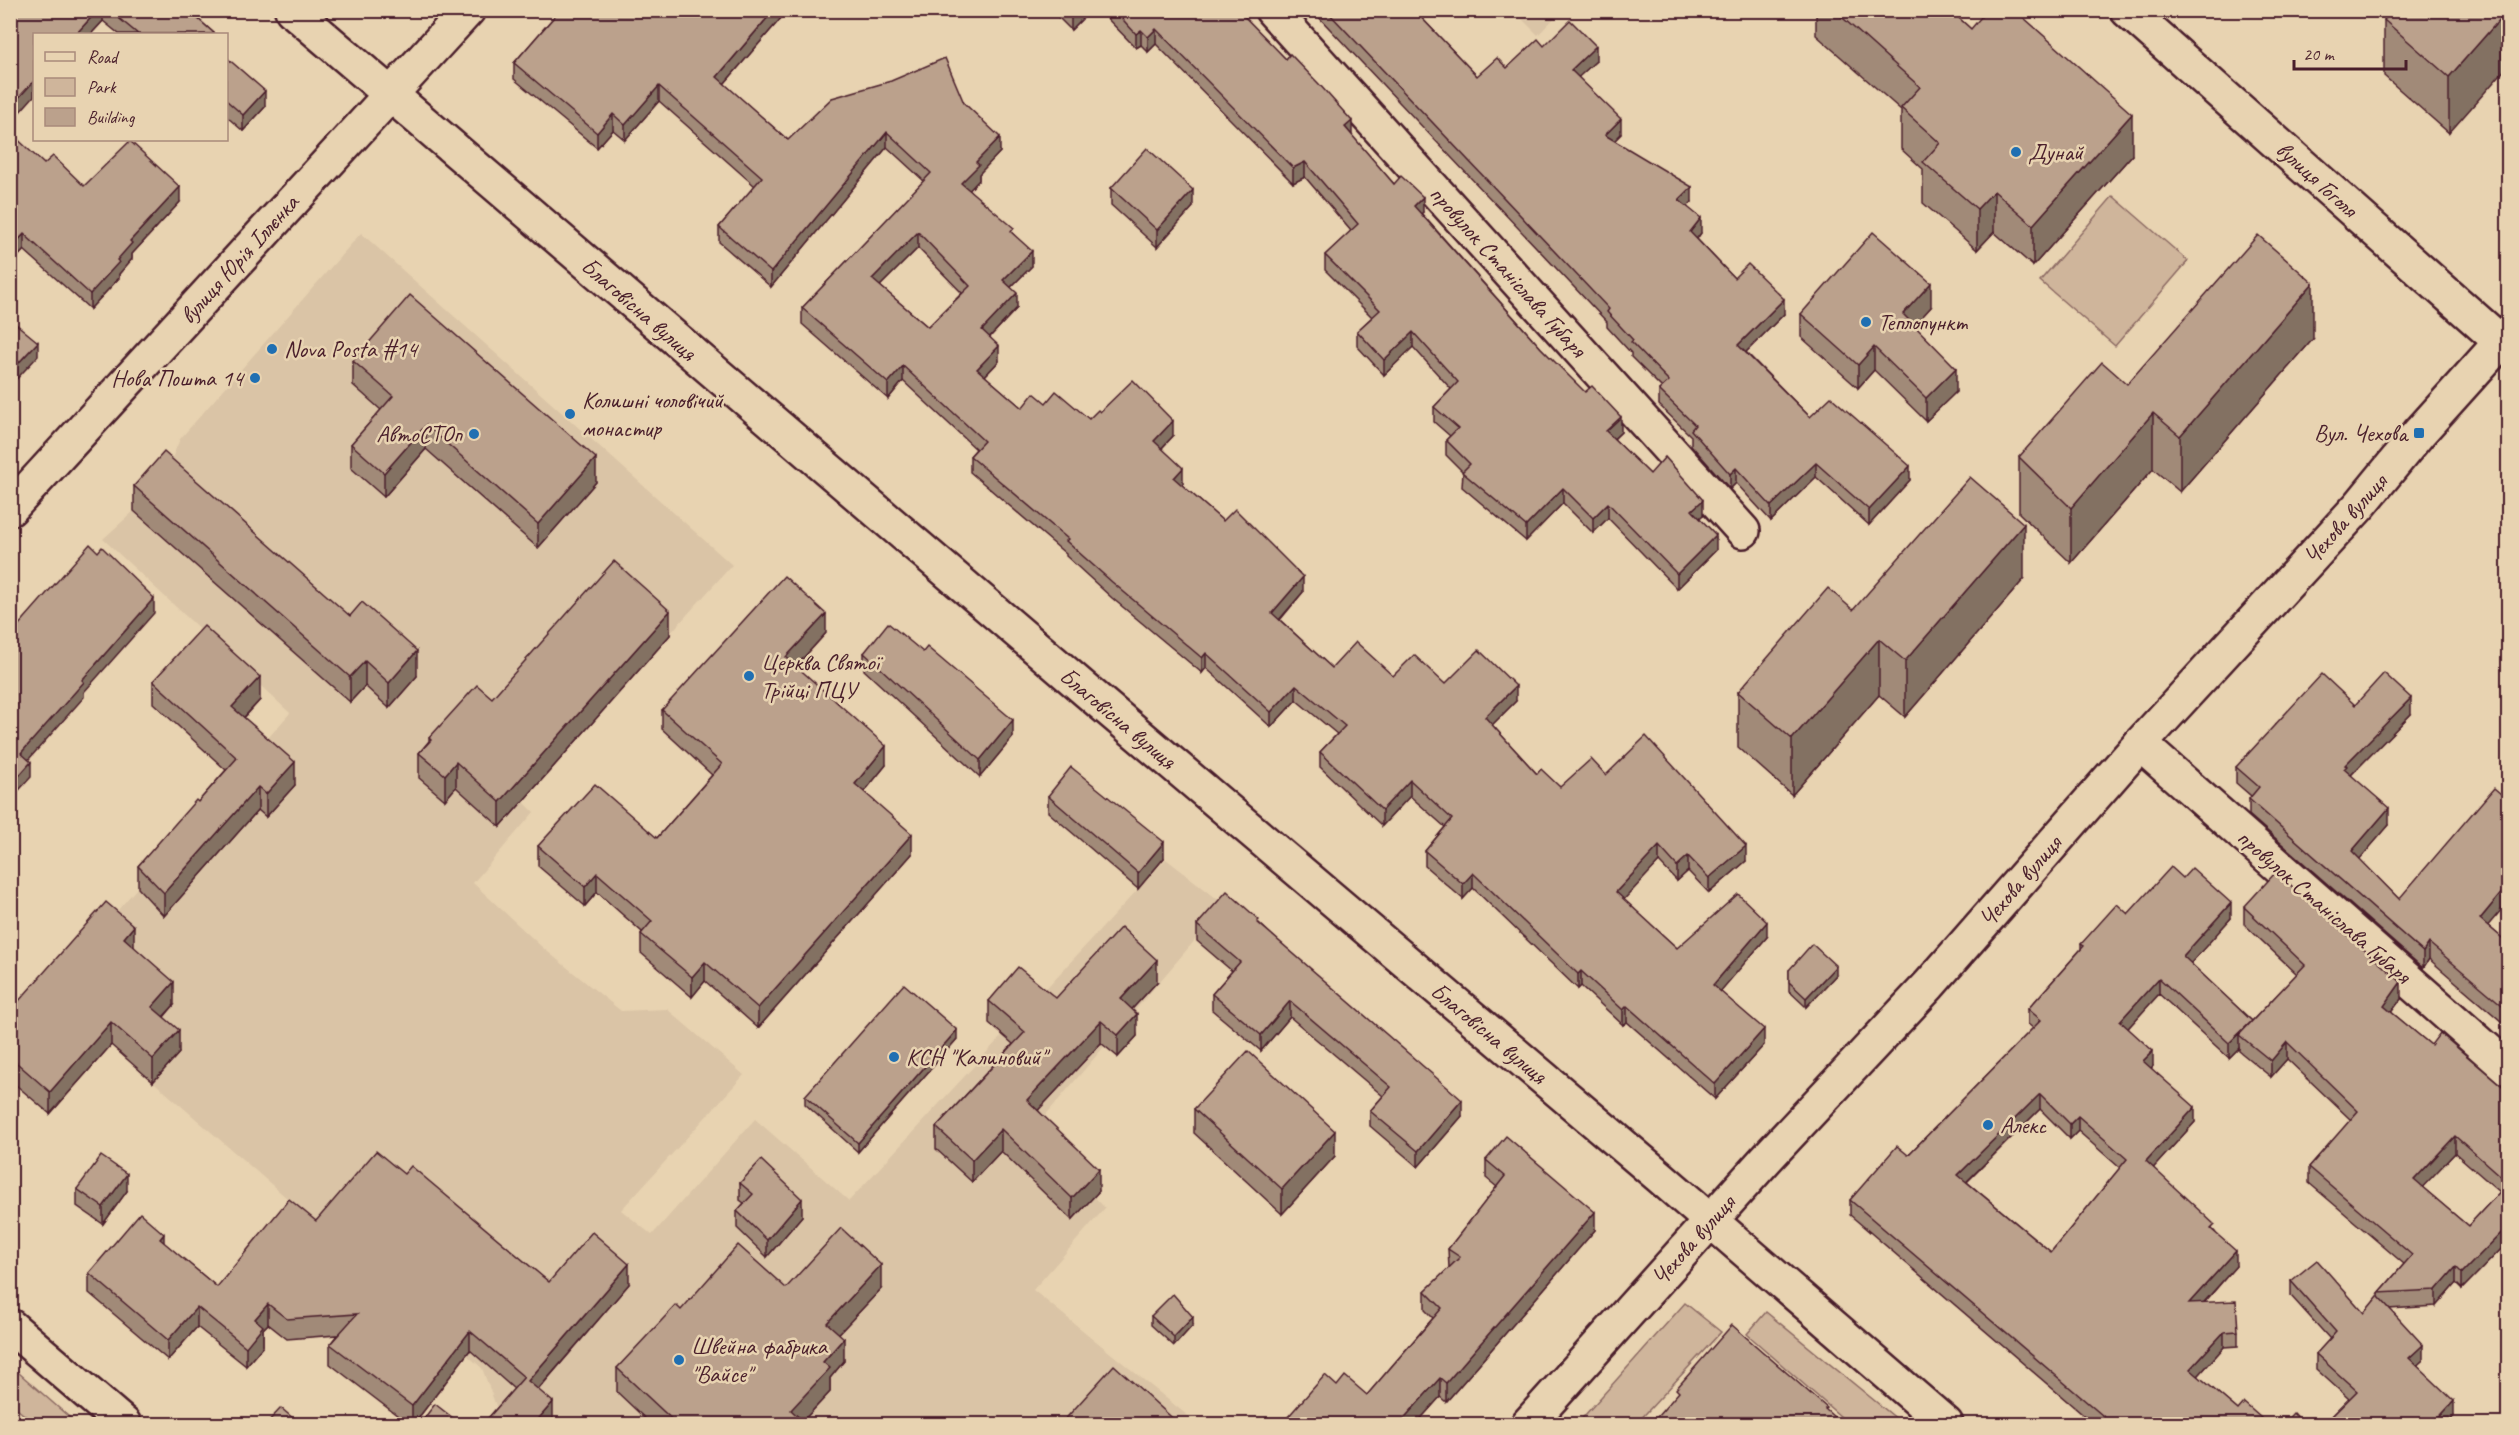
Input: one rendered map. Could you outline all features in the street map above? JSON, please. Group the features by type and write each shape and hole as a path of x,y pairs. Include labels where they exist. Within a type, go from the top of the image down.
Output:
{"street":[{"name":"Благовісна вулиця","path":"292,10 1711,1221 1946,1425"},
{"name":"вулиця Юрія Іллєнка","path":"10,509 468,10"},
{"name":"провулок Станіслава Губаря","path":"1272,10 1743,531"},
{"name":"вулиця Гоголя","path":"2127,10 2506,340"},
{"name":"Чехова вулиця","path":"1528,1425 1711,1221 1929,985 2140,744 2360,505 2419,433 2506,340"},
{"name":"провулок Станіслава Губаря","path":"2140,744 2508,1068"},
{"path":"10,1326 124,1425"}],"shaded area":[{"path":"1514,11 1561,11 1538,35"},
{"path":"361,233 732,565 521,799 534,812 473,883 543,948 621,1011 667,1009 744,1075 621,1210 652,1235 755,1119 849,1201 1166,859 1225,905 1032,1131 1105,1208 1033,1290 1198,1424 551,1424 527,1404 496,1406 482,1368 48,990 290,713 103,539 134,511 164,477 180,439"}],"green space":[{"path":"2113,196 2188,261 2115,346 2040,281"},
{"path":"1685,1303 1721,1332 1636,1424 1577,1424"},
{"path":"1766,1312 1903,1424 1849,1424 1747,1334"},
{"path":"11,1366 77,1424 35,1424 11,1404"}],"building":[{"path":"10,10 98,10 77,33 33,33 33,82 10,107"},
{"path":"109,10 188,10 214,33 137,33"},
{"path":"560,10 774,10 717,77 788,140 832,98 891,81 945,58 964,103 1000,137 976,162 979,165 961,183 1014,228 1011,232 1032,251 1003,280 1017,293 982,330 999,346 977,369 1022,408 1034,393 1046,403 1056,391 1089,419 1098,410 1100,412 1133,380 1173,421 1154,441 1183,468 1174,478 1223,521 1235,509 1303,577 1272,613 1332,668 1356,642 1393,676 1414,655 1445,684 1479,650 1516,686 1485,717 1537,774 1541,769 1560,787 1591,759 1606,775 1646,736 1746,846 1709,878 1688,856 1677,866 1659,846 1616,892 1677,948 1738,894 1767,922 1713,985 1764,1029 1715,1084 1627,1006 1623,1010 1581,971 1578,974 1473,873 1463,884 1425,851 1452,819 1410,780 1382,810 1320,752 1345,726 1296,685 1271,712 1206,653 1202,658 1112,582 1066,541 1068,539 970,456 984,441 903,366 888,383 802,308 931,173 887,132 771,272 719,227 762,177 659,86 625,125 613,114 597,133 514,63","holes":["918,232 970,286 928,327 872,279"]},
{"path":"1066,10 1076,10 1071,15"},
{"path":"1114,10 1238,10 1286,59 1290,54 1352,121 1345,127 1394,184 1401,176 1423,197 1414,206 1541,348 1585,392 1592,386 1621,417 1606,431 1650,474 1665,457 1703,500 1692,510 1716,535 1677,574 1608,503 1593,518 1563,488 1526,526 1462,472 1470,464 1446,440 1458,428 1434,407 1458,382 1413,332 1384,360 1357,331 1380,310 1325,255 1358,224 1305,162 1293,168 1156,29 1148,37 1141,30 1136,34"},
{"path":"1326,10 1414,10 1477,76 1497,58 1507,68 1538,39 1544,46 1570,20 1596,46 1571,70 1621,119 1605,135 1692,187 1679,200 1701,218 1690,232 1734,278 1748,264 1784,299 1738,345 1810,417 1831,397 1910,466 1869,510 1816,463 1771,506 1736,468 1730,474 1691,430 1695,425 1659,390 1669,381 1631,342 1633,340 1607,312 1609,309"},
{"path":"1834,10 1950,10 1971,29 1987,10 2015,10 2132,114 2033,225 1994,191 1977,209 1923,162 1940,143 1901,108 1920,87"},
{"path":"2392,10 2508,10 2449,77 2384,20"},
{"path":"228,59 265,91 243,115 228,102"},
{"path":"10,132 44,164 53,156 84,186 130,141 180,187 130,241 132,243 117,260 119,262 90,294 24,234 10,249"},
{"path":"1147,148 1193,190 1157,230 1111,188"},
{"path":"1873,232 1931,283 1903,314 1956,368 1926,398 1874,347 1858,365 1801,314"},
{"path":"2258,235 2313,283 2180,436 2153,413 2071,508 2019,457 2102,362 2127,384"},
{"name":"АвтоСТОп","path":"410,295 596,458 538,524 426,425 384,473 351,444 393,396 353,361"},
{"path":"10,319 38,342 10,372"},
{"path":"164,452 350,616 362,602 417,651 389,683 365,661 350,677 134,486"},
{"path":"1970,477 2024,524 1905,661 1879,639 1792,739 1738,692 1828,588 1853,610"},
{"path":"90,544 98,552 102,547 154,598 21,753 31,762 10,786 10,635"},
{"path":"614,561 670,611 500,802 456,762 445,775 419,753 431,740 429,738 477,685 492,698"},
{"path":"784,576 826,614 786,657 886,746 855,784 912,834 758,1008 705,962 692,977 641,934 652,921 597,873 585,887 538,846 595,784 657,838 722,764 662,710"},
{"path":"888,623 923,652 927,647 1013,720 980,760 864,653"},
{"path":"204,626 260,677 232,707 295,762 266,794 258,787 164,893 138,866 196,800 198,802 237,758 153,681"},
{"path":"2384,673 2411,698 2345,765 2347,766 2344,769 2389,808 2352,851 2399,899 2494,788 2508,800 2508,885 2480,919 2508,943 2508,1010 2429,943 2423,952 2249,799 2259,787 2236,767 2322,674 2355,705"},
{"path":"1071,767 1164,842 1138,873 1048,796"},
{"path":"2171,867 2183,878 2192,868 2231,903 2183,956 2252,1021 2229,1043 2159,978 2120,1021 2153,1051 2143,1061 2195,1107 2146,1161 2215,1225 2211,1229 2236,1251 2189,1303 2236,1301 2238,1331 2224,1332 2190,1369 2238,1410 2244,1403 2269,1425 2109,1425 2107,1423 2109,1421 1850,1200 1897,1146 1908,1155 2041,1020 2028,1009 2084,946 2081,944 2117,904 2128,914","holes":["2040,1094 2070,1124 2078,1116 2127,1159 2051,1252 1958,1175"]},
{"path":"2276,872 2401,982 2384,1006 2431,1045 2440,1033 2508,1091 2508,1183 2508,1226 2462,1273 2456,1267 2436,1290 2379,1293 2412,1255 2309,1167 2358,1111 2287,1042 2271,1061 2239,1035 2305,965 2244,907","holes":["2455,1136 2508,1183 2468,1226 2414,1180"]},
{"path":"1227,891 1259,920 1257,922 1462,1100 1418,1151 1370,1111 1391,1087 1290,1001 1261,1035 1212,994 1240,962 1197,925"},
{"path":"106,902 134,926 124,938 174,982 152,1007 179,1030 153,1059 111,1022 50,1092 10,1057 10,1011"},
{"path":"1121,927 1157,960 1121,999 1137,1014 1118,1035 1101,1021 1027,1100 1099,1169 1072,1198 1001,1129 972,1160 936,1127 1025,1032 989,1001 1018,967 1056,998"},
{"path":"1812,944 1836,966 1806,998 1789,982 1789,970"},
{"name":"КСН \"Калиновий\"","path":"904,984 957,1030 858,1143 805,1096"},
{"path":"1248,1051 1335,1131 1282,1189 1194,1109"},
{"path":"1506,1136 1595,1212 1446,1383 1440,1378 1398,1425 1294,1425 1287,1418 1325,1375 1337,1386 1345,1376 1367,1395 1442,1308 1425,1291 1460,1257 1448,1249 1505,1176 1486,1160"},
{"path":"376,1151 404,1174 411,1166 549,1282 592,1232 629,1264 528,1381 553,1402 533,1425 482,1425 524,1377 470,1331 412,1406 330,1344 357,1314 287,1319 268,1304 255,1319 263,1326 246,1347 197,1307 168,1340 89,1273 140,1213 164,1234 160,1239 217,1287 289,1199 316,1221"},
{"path":"101,1156 127,1174 103,1207 77,1189"},
{"path":"761,1160 802,1199 767,1240 737,1211 753,1194 740,1183"},
{"path":"841,1228 881,1265 827,1323 844,1338 823,1362 830,1368 791,1410 807,1425 678,1425 617,1368 676,1305 681,1310 738,1245 786,1288"},
{"path":"2317,1260 2364,1313 2378,1296 2423,1345 2409,1358 2454,1401 2432,1425 2323,1425 2357,1391 2316,1354 2336,1332 2291,1281"},
{"path":"1173,1294 1193,1317 1174,1337 1151,1316"},
{"path":"1732,1325 1827,1408 1825,1409 1843,1425 1650,1425 1679,1392 1676,1389"},
{"path":"1114,1365 1180,1425 1060,1425"},
{"path":"435,1404 462,1425 419,1425"},
{"path":"281,1408 301,1425 265,1425"},
{"path":"2293,1413 2304,1425 2282,1425"}],"place":[{"name":"Дунай","path":"2016,152"},
{"name":"Теплопункт","path":"1866,322"},
{"name":"Nova Posta #14","path":"272,349"},
{"name":"Нова Пошта 14","path":"255,378"},
{"name":"Колишні чоловічий монастир","path":"570,414"},
{"name":"Вул. Чехова","path":"2419,433"},
{"name":"АвтоСТОп","path":"474,434"},
{"name":"Церква Святої Трійці ПЦУ","path":"749,676"},
{"name":"КСН \"Калиновий\"","path":"894,1057"},
{"name":"Алекс","path":"1988,1125"},
{"name":"Швейна фабрика \"Вайсе\"","path":"679,1360"}]}
